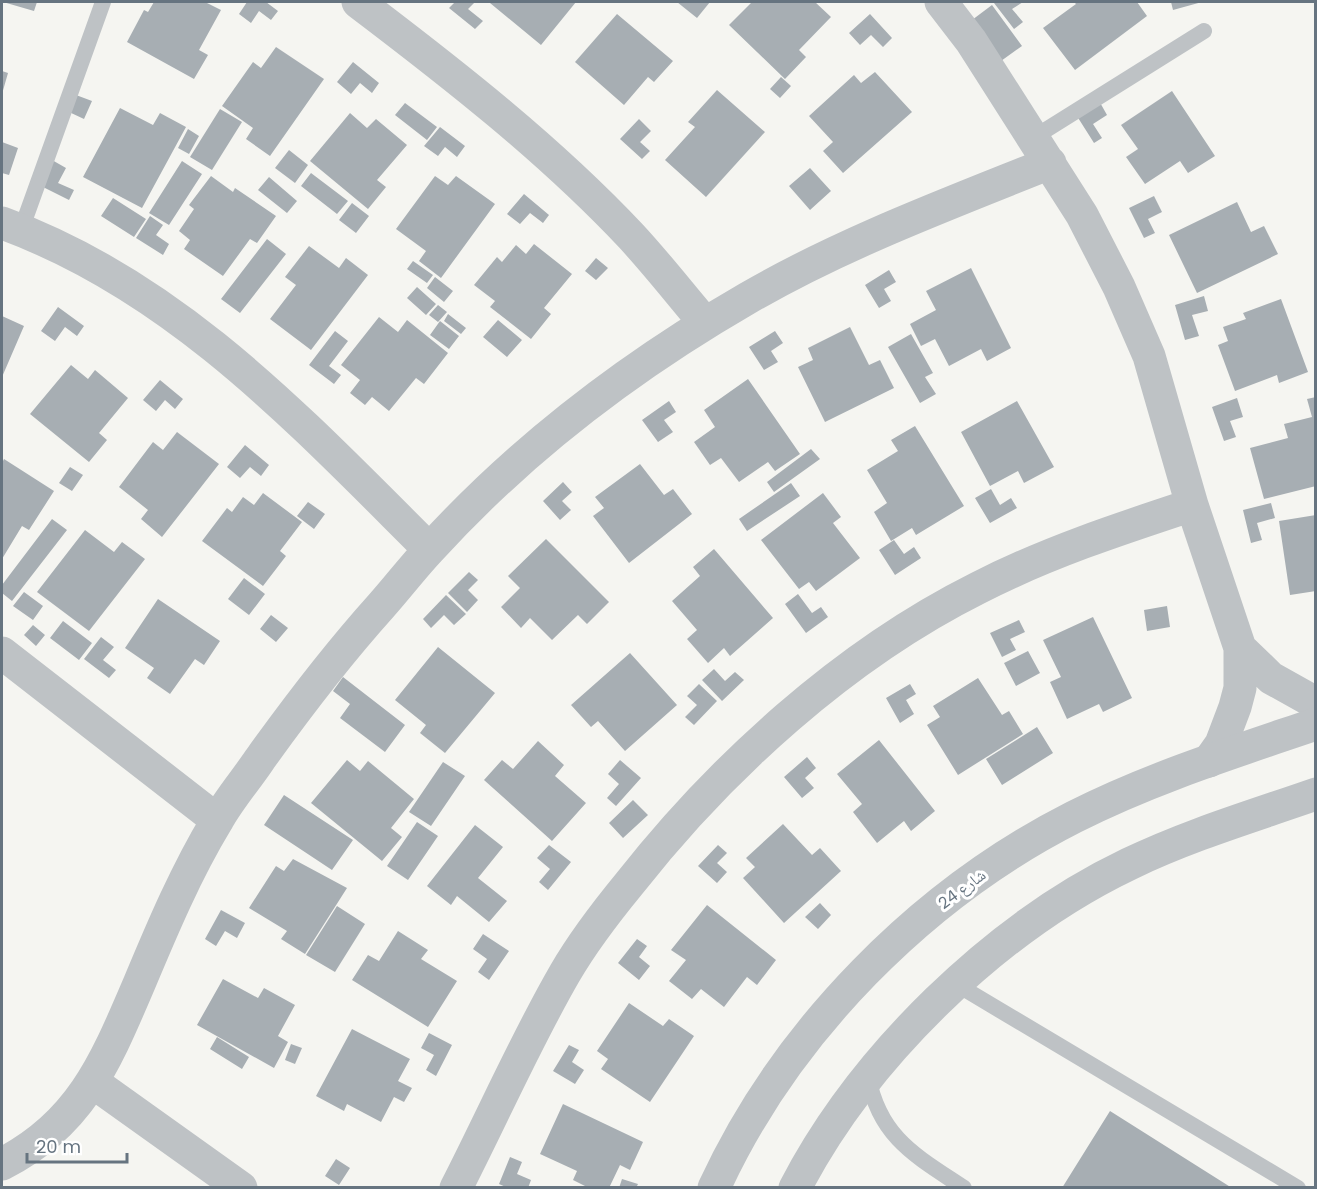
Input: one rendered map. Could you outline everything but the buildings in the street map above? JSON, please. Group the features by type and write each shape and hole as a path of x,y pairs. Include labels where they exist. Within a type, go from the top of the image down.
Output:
{"street":[{"path":"358,2 488,104 565,173 632,237 705,323"},
{"path":"940,2 971,41 1082,215 1114,276 1149,356 1192,505 1240,648 1240,688 1236,707 1221,744 1209,761"},
{"path":"2,1164 23,1153 67,1115 94,1083 118,1037 168,918 217,820 305,696 429,549 542,442 643,364 705,323 798,272 916,218 1042,151"},
{"path":"11,227 74,253 136,288 206,339 274,396 429,549"},
{"path":"456,1188 566,972 610,908 658,847 710,790 767,736 887,641 968,593 1073,546 1192,505"},
{"path":"1240,648 1271,678 1316,703"},
{"path":"2,653 217,820"},
{"name":"شارع 24","path":"714,1188 738,1142 784,1070 823,1019 866,972 963,886 1017,849 1075,817 1134,790 1209,761 1316,724"},
{"path":"795,1188 822,1137 868,1077 956,984 1018,932 1071,896 1127,865 1185,839 1316,794"},
{"path":"94,1083 241,1188"}],"lane":[{"path":"11,227 104,2"},
{"path":"1042,151 1204,31"},
{"path":"956,984 1298,1188"},
{"path":"868,1077 872,1098 894,1137 910,1152 964,1188"}]}
